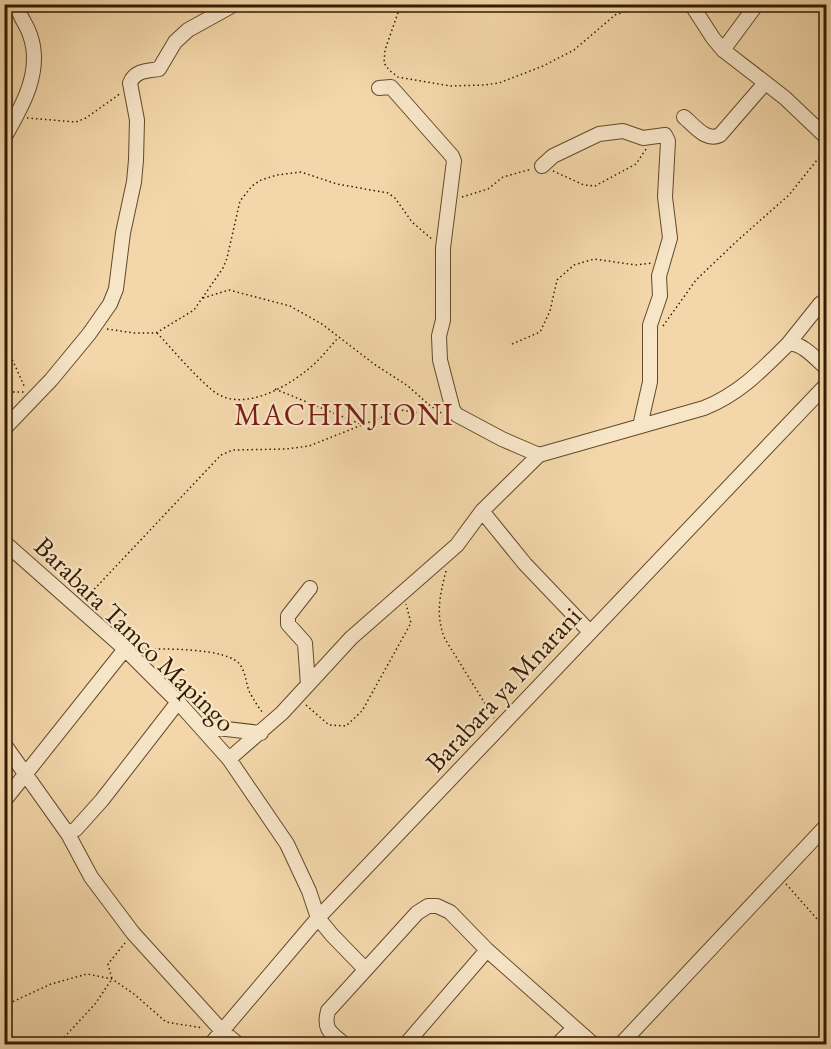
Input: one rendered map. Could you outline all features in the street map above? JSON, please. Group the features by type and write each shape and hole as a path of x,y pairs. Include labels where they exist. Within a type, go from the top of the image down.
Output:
{"street":[{"path":"4,138 17,117 29,88 34,67 34,52 30,34 17,4"},
{"path":"4,429 51,380 89,334 110,304 116,289 123,233 134,182 137,120 130,83 132,77 137,73 159,69 174,42 188,30 235,4"},
{"path":"691,4 723,50 784,98 826,138"},
{"path":"723,50 757,4"},
{"path":"684,117 707,137 714,138 720,135 765,83"},
{"path":"379,88 391,87 454,161 443,248 443,320 440,336 440,360 453,410 457,415 502,439 539,455"},
{"path":"542,166 553,156 599,134 623,131 643,138 665,135 668,141 665,197 670,238 659,276 660,296 650,325 650,382 640,426"},
{"path":"229,759 265,729 351,639 457,545 482,511 539,455 725,400 753,379 788,344 820,304 826,300"},
{"path":"788,344 795,343 801,346 826,368"},
{"name":"Barabara ya Mnarani","path":"211,1044 318,918 826,385"},
{"path":"482,511 525,564 590,632"},
{"name":"Barabara Tamco Mapingo","path":"4,542 125,649 178,702 229,759 287,844 309,891 318,918"},
{"path":"308,685 305,643 288,624 288,616 310,588"},
{"path":"4,801 125,649"},
{"path":"68,834 76,829 102,800 178,702"},
{"path":"200,726 265,729"},
{"path":"4,744 68,834 91,877 133,933 222,1031 238,1044"},
{"path":"621,1044 826,826"},
{"path":"344,1044 328,1031 326,1020 328,1011 417,913 428,906 437,906 450,912 487,950 593,1044"},
{"path":"318,918 365,969"},
{"path":"406,1044 487,950"},
{"path":"558,1044 574,1028"}],"path":[{"path":"401,4 385,50 384,63 398,77 450,86 499,83 543,66 574,50 615,15 648,4"},
{"path":"17,117 76,122 117,98 130,83"},
{"path":"449,199 488,189 503,177 542,166 584,185 595,186 636,164 655,136"},
{"path":"649,338 662,327 696,280 789,195 826,151"},
{"path":"89,334 109,328 134,333 156,333 194,310 223,268 240,201 252,186 261,180 277,175 301,172 337,184 388,194 395,198 424,234 443,248"},
{"path":"512,344 540,332 550,311 557,280 574,265 594,259 636,265 664,258"},
{"path":"78,606 220,455 233,450 309,446 400,410 446,416 322,324 290,306 229,290 202,298"},
{"path":"156,333 213,391 227,399 239,400 256,397 275,389 307,370 339,338"},
{"path":"4,349 13,361 27,392 4,392"},
{"path":"275,389 364,425"},
{"path":"447,565 438,612 440,627 500,729"},
{"path":"296,698 329,725 346,726 362,711 411,623 410,611 402,594"},
{"path":"125,649 184,649 210,652 233,659 241,664 265,729"},
{"path":"779,877 826,929"},
{"path":"58,1044 95,1004 112,979 108,964 133,933"},
{"path":"4,1002 12,1002 51,984 87,974 112,979 134,994 166,1022 222,1031"}],"district":[{"name":"MACHINJIONI","path":"344,414"}]}
